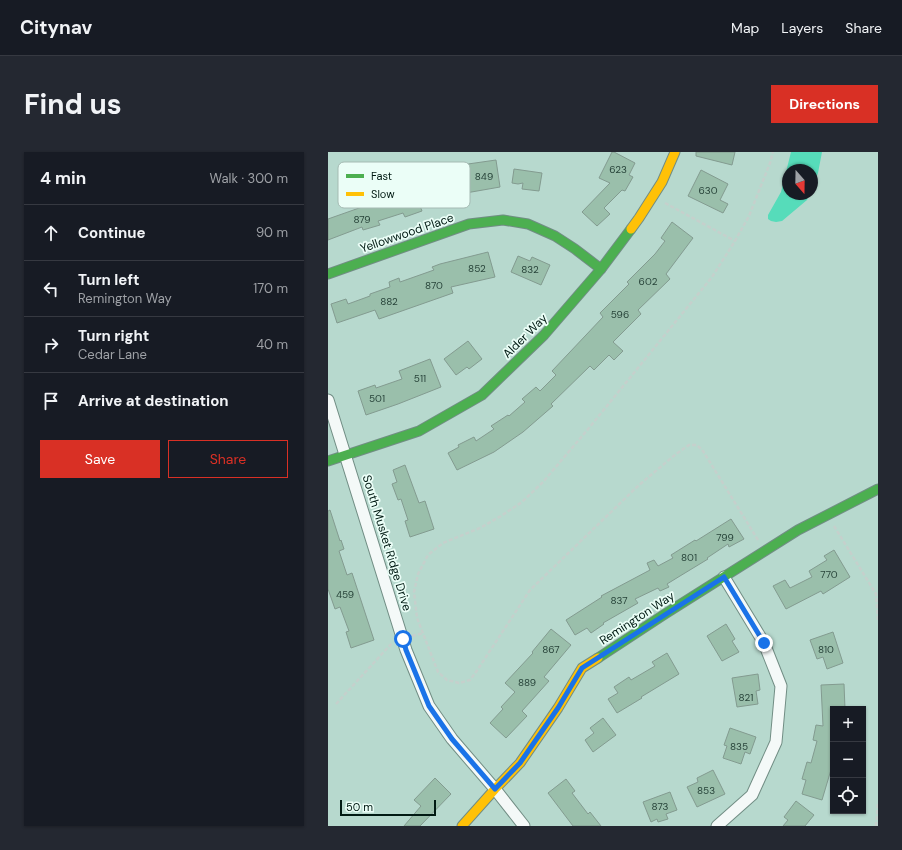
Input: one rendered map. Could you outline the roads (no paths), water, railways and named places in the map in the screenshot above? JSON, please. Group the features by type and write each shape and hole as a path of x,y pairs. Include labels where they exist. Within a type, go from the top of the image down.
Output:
{"street":[{"name":"Alder Way","path":"328,461 419,431 482,395 544,335 601,269 639,218 662,182 675,152"},
{"name":"Yellowwood Place","path":"328,274 469,224 503,220 528,224 554,236 575,249 601,269"},
{"name":"South Musket Ridge Drive","path":"328,400 406,650 429,706 452,739 495,789 524,826"},
{"name":"Remington Way","path":"462,826 520,763 558,708 582,668 798,530 878,489"},
{"path":"717,826 752,795 776,742 781,686 764,643 724,577"}]}
